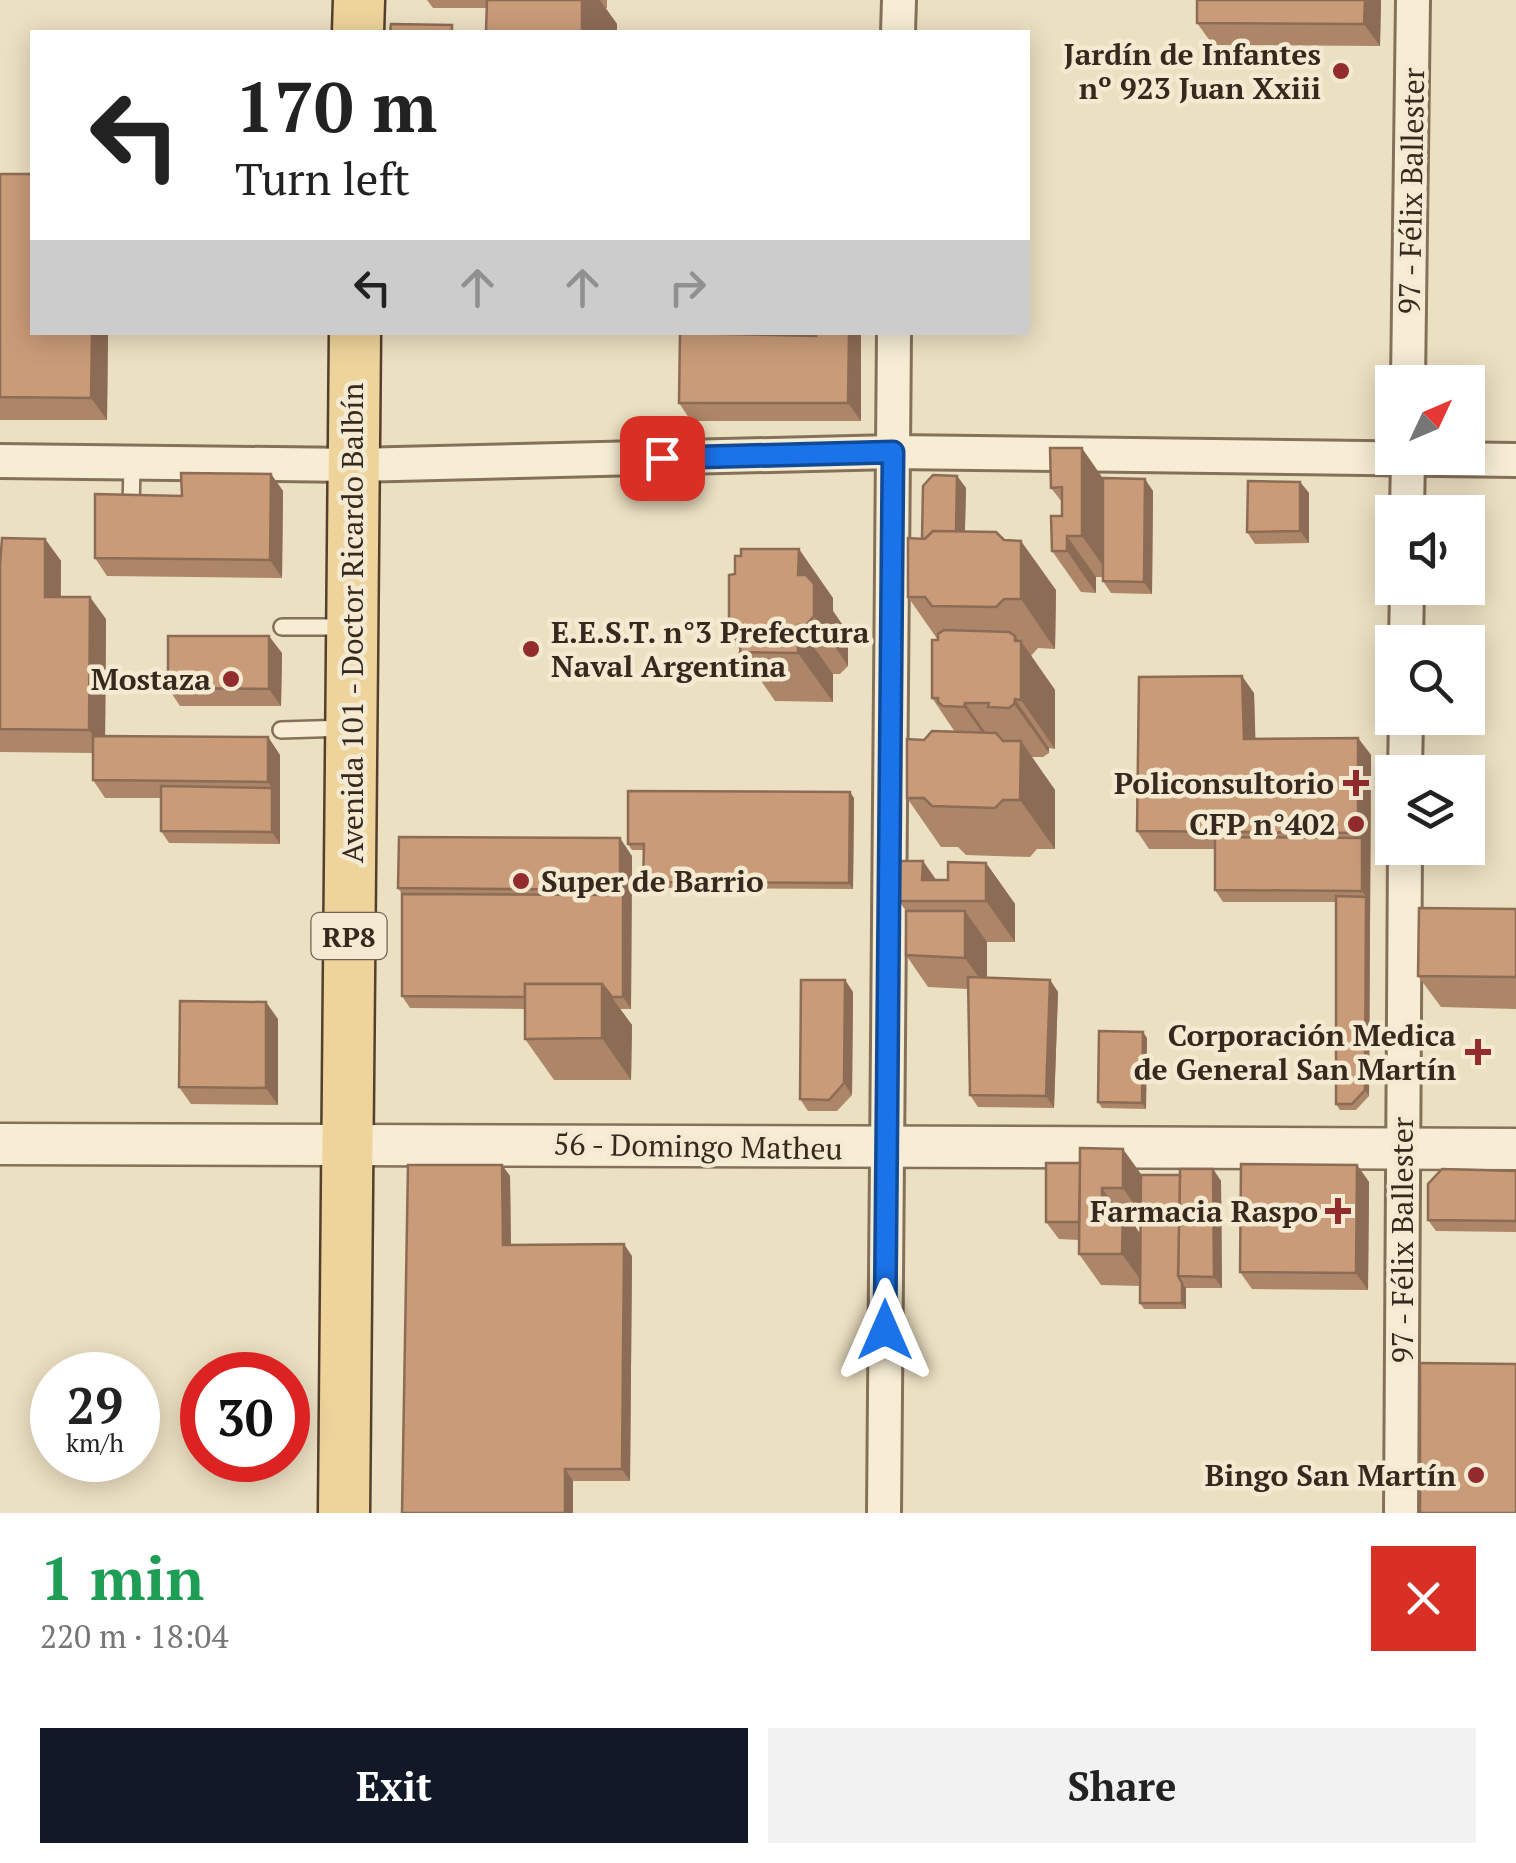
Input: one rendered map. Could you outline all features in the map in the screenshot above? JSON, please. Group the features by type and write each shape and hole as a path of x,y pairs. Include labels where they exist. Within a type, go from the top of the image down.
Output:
{"main road":[{"path":"358,0 358,30"},
{"name":"Avenida 101 - Doctor Ricardo Balbín","path":"344,1513 355,335"}],"street":[{"path":"898,30 899,0"},
{"name":"97 - Félix Ballester","path":"1408,365 1413,0"},
{"path":"884,1513 894,335"},
{"path":"0,462 355,465 893,452 1375,458"},
{"path":"1485,459 1516,460"},
{"name":"97 - Félix Ballester","path":"1401,1513 1405,865"},
{"name":"56 - Domingo Matheu","path":"0,1144 1516,1149"}],"lane":[{"path":"131,512 132,463"},
{"path":"282,627 353,627"},
{"path":"280,730 352,728"}],"building":[{"path":"487,0 582,0 582,30 486,30"},
{"path":"1197,0 1365,0 1364,24 1197,23"},
{"path":"391,24 452,25 452,30 390,30"},
{"path":"0,174 30,174 30,335 92,335 91,398 0,397"},
{"path":"680,335 849,335 848,403 679,403"},
{"path":"1050,448 1082,448 1082,536 1067,536 1067,551 1052,551 1051,516 1062,516 1062,487 1051,488"},
{"path":"181,473 271,474 270,560 95,558 95,494 182,496"},
{"path":"933,475 957,476 956,532 933,531 922,539 923,486"},
{"path":"1103,478 1145,479 1144,582 1103,581"},
{"path":"1248,481 1300,482 1300,531 1247,532"},
{"path":"933,531 996,532 1004,540 1021,541 1021,599 1004,599 996,607 932,606 925,597 908,597 908,538 925,539"},
{"path":"2,538 45,539 45,597 90,597 89,730 0,729"},
{"path":"741,549 799,549 798,575 806,575 814,584 814,616 806,625 798,625 798,653 740,652 741,644 735,643 735,624 729,624 729,575 735,574 735,556 741,556"},
{"path":"944,630 1009,632 1015,641 1021,641 1021,700 1015,699 1009,708 988,707 989,703 965,703 964,707 943,706 938,698 932,698 932,640 938,640 938,634"},
{"path":"168,636 269,636 269,689 168,688"},
{"path":"1242,676 1244,739 1358,738 1358,833 1137,831 1139,677"},
{"path":"932,731 996,733 1003,741 1021,741 1020,800 1003,800 995,808 932,806 924,798 907,798 907,739 924,740"},
{"path":"93,736 268,737 268,782 93,780"},
{"path":"161,786 272,788 272,832 161,831"},
{"path":"628,791 850,792 849,883 643,882 644,844 628,844"},
{"name":"Super de Barrio","path":"399,837 620,838 620,890 398,888"},
{"path":"1215,837 1362,838 1362,891 1215,890"},
{"path":"899,861 923,861 922,880 948,880 948,862 986,863 986,901 899,901"},
{"path":"402,894 623,895 623,997 612,997 602,984 525,984 525,997 402,996"},
{"path":"1336,896 1366,897 1365,1090 1352,1104 1336,1104"},
{"path":"1419,908 1516,909 1516,977 1418,976"},
{"path":"906,911 965,911 965,958 906,955"},
{"path":"968,977 1050,980 1046,1096 970,1095"},
{"path":"801,980 845,980 844,1083 829,1100 800,1099"},
{"path":"525,984 602,984 602,1038 525,1039"},
{"path":"180,1001 266,1002 266,1088 179,1087"},
{"path":"1099,1031 1143,1032 1142,1103 1098,1102"},
{"path":"1080,1148 1123,1149 1123,1188 1102,1188 1102,1210 1123,1209 1122,1254 1079,1254"},
{"path":"1046,1163 1080,1163 1079,1222 1046,1222"},
{"path":"1241,1164 1357,1165 1356,1273 1240,1272"},
{"path":"408,1165 502,1165 503,1245 624,1244 622,1469 565,1469 565,1513 402,1513"},
{"path":"1180,1169 1213,1169 1214,1277 1178,1276"},
{"path":"1442,1169 1516,1171 1516,1221 1428,1220 1428,1184"},
{"path":"1141,1175 1180,1175 1178,1276 1182,1303 1140,1303"},
{"name":"Bingo San Martín","path":"1420,1363 1516,1364 1516,1513 1420,1513"}],"place":[{"name":"Jardín de Infantes nº 923 Juan Xxiii","path":"1341,71"},
{"name":"E.E.S.T. n°3 Prefectura Naval Argentina","path":"531,649"},
{"name":"Mostaza","path":"231,679"},
{"name":"Policonsultorio","path":"1356,783"},
{"name":"CFP n°402","path":"1356,824"},
{"name":"Super de Barrio","path":"521,881"},
{"name":"Corporación Medica de General San Martín","path":"1478,1052"},
{"name":"Farmacia Raspo","path":"1338,1211"},
{"name":"Bingo San Martín","path":"1476,1475"}],"route":[{"path":"662,458 893,452 885,1330"}]}
